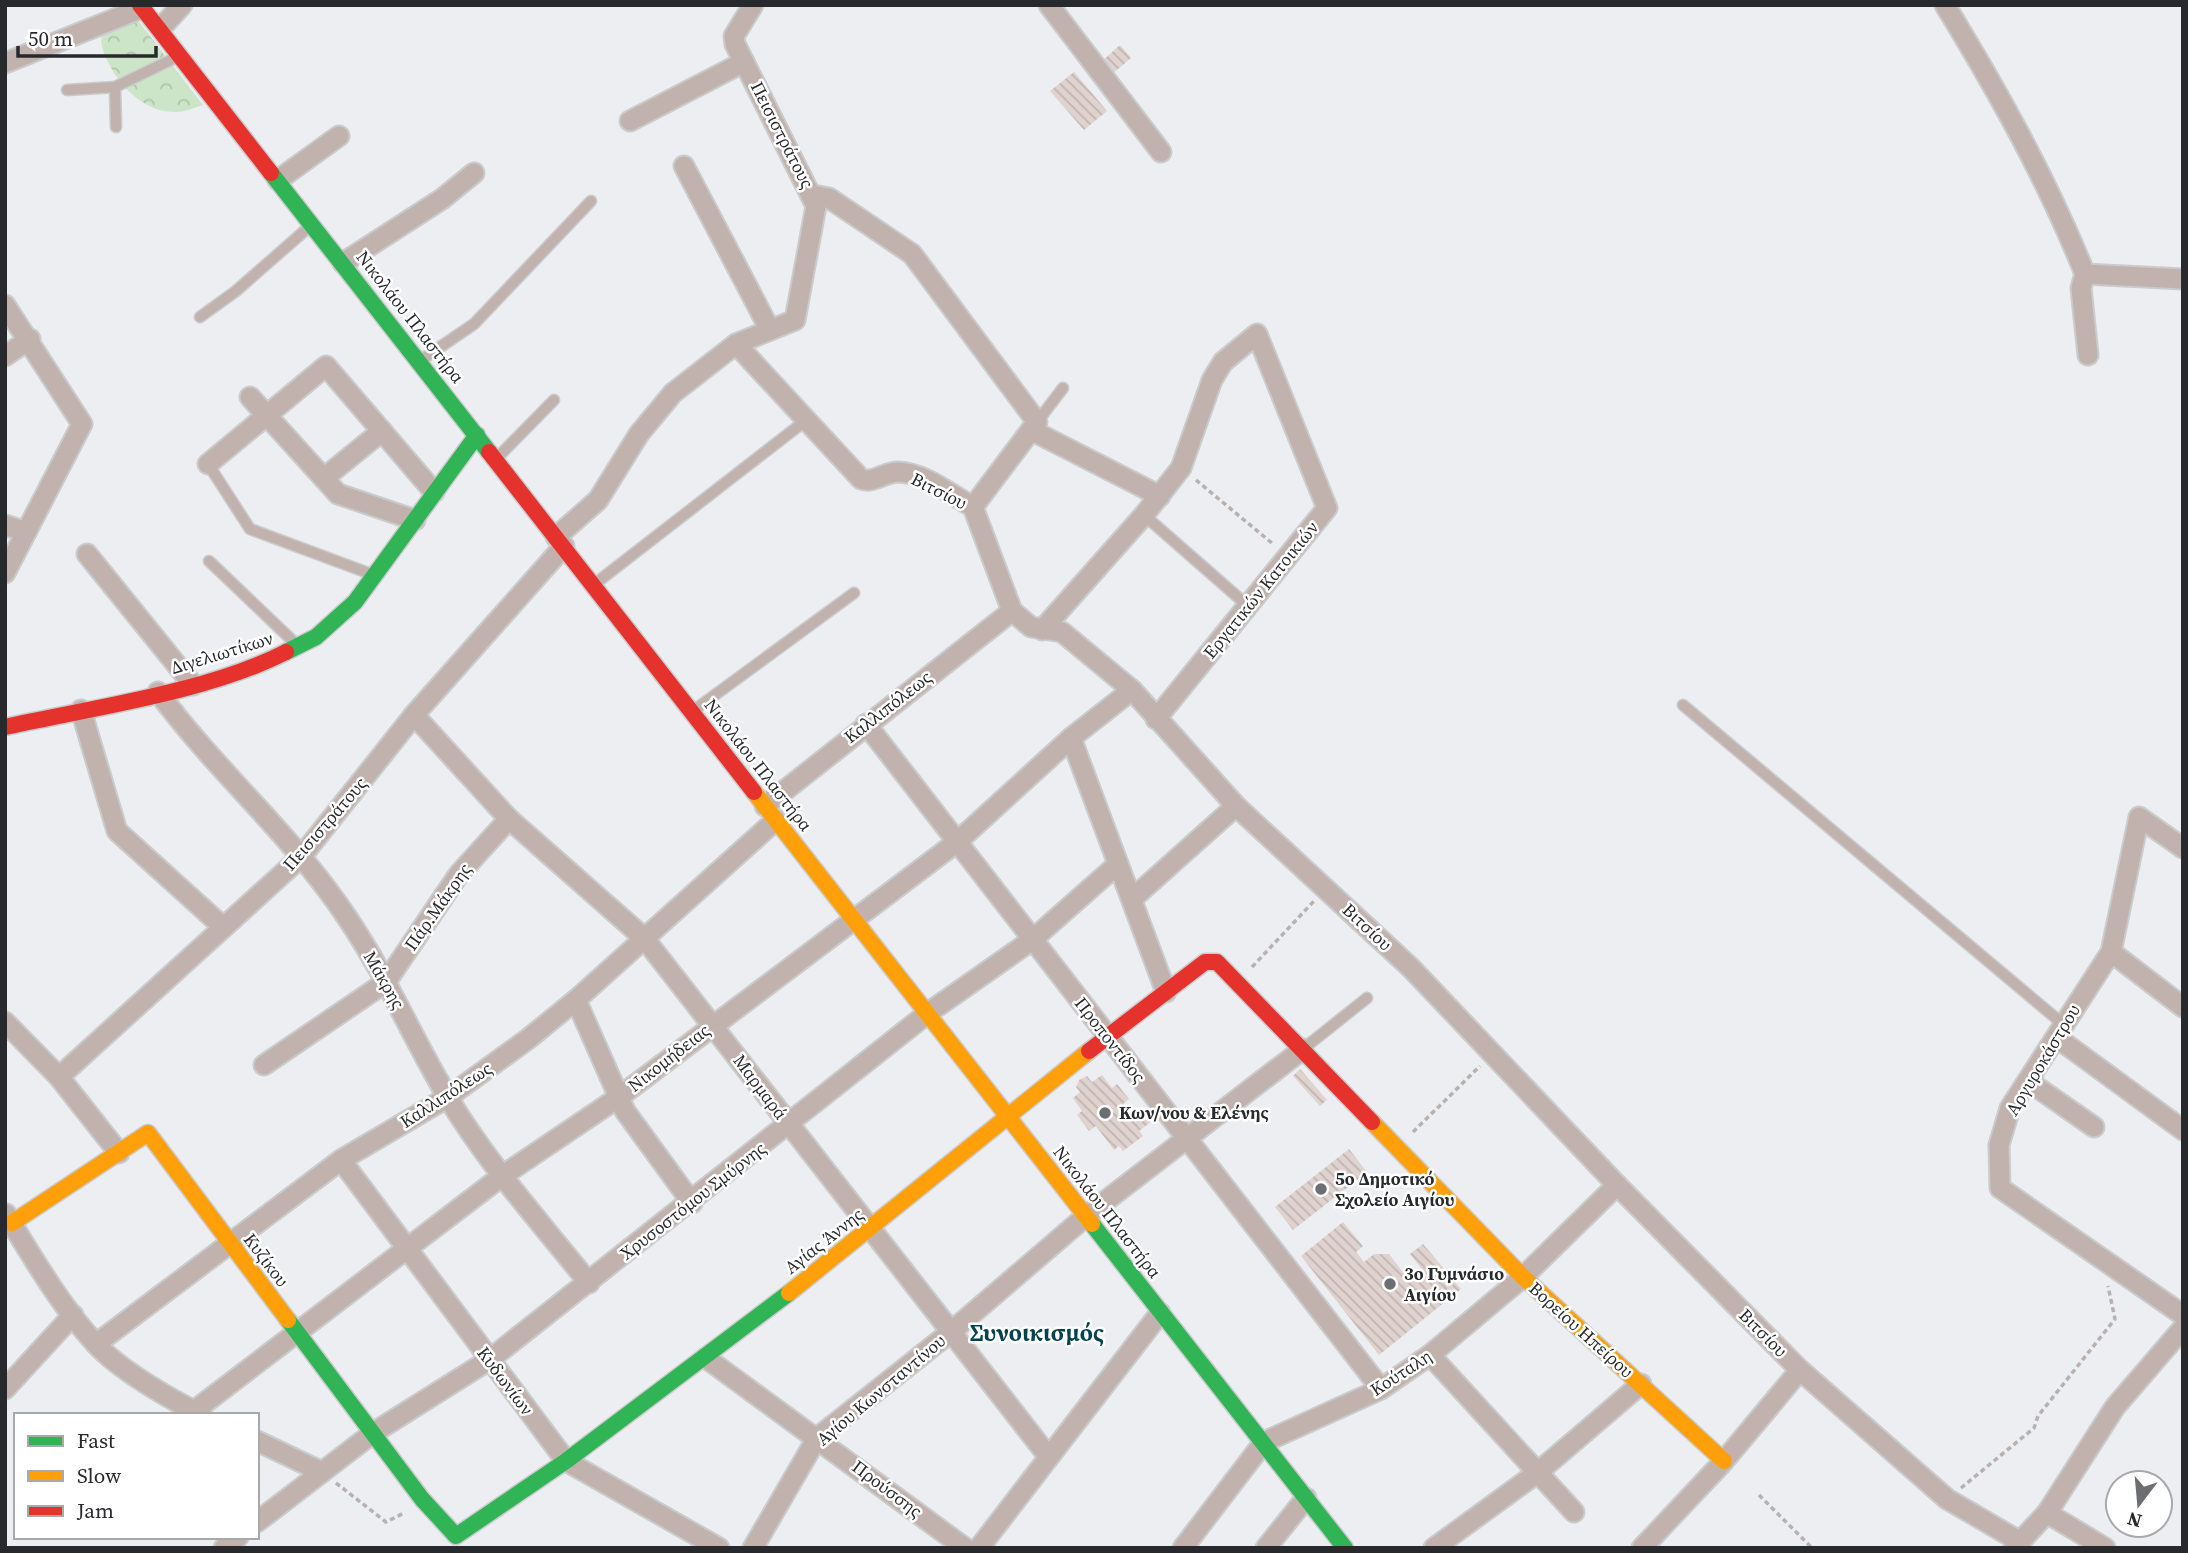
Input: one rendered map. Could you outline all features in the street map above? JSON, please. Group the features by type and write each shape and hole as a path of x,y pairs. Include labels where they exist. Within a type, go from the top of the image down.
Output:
{"main road":[{"name":"Νικολάου Πλαστήρα","path":"141,6 161,28 1345,1548"},
{"name":"Διγελιωτίκων","path":"5,727 193,685 263,664 299,647 341,618 477,435"},
{"name":"Βορείου Ηπείρου","path":"1205,962 1217,962 1238,981 1523,1277 1724,1461"},
{"name":"Αγίας Άννης","path":"456,1536 566,1461 706,1358 871,1228 1007,1114 1205,962"},
{"name":"Κυζίκου","path":"8,1218 148,1133 422,1499 456,1536"}],"street":[{"path":"161,28 181,5"},
{"name":"Πεισιστράτους","path":"60,1077 301,857 414,715 560,541 598,500 639,435 673,393 736,344 795,320 816,206 813,195 735,44 734,36 753,5"},
{"path":"1049,5 1161,152"},
{"path":"1945,5 2000,95 2056,202 2085,274 2081,288 2088,355"},
{"path":"5,63 141,6"},
{"path":"630,121 744,62"},
{"path":"278,180 339,136"},
{"path":"684,166 770,330"},
{"path":"343,263 442,199 474,173"},
{"path":"813,195 829,198 912,254 1034,426 1160,496"},
{"path":"2085,274 2183,279"},
{"path":"5,305 30,339 82,424 5,573"},
{"name":"Εργατικών Κατοικιών","path":"1156,719 1327,508 1257,334 1223,362 1212,380 1181,468"},
{"path":"5,356 30,339"},
{"name":"Βιτσίου","path":"736,344 861,479 871,480 891,472 911,474 973,507 1012,611 1031,627 1062,632 1132,690 1236,806 1411,968 1617,1185 1800,1370 1947,1499 2017,1544"},
{"path":"208,464 326,366 434,492"},
{"path":"250,397 338,494 415,520"},
{"path":"973,507 1034,426"},
{"path":"324,478 382,430"},
{"path":"1042,630 1144,515 1181,468"},
{"path":"5,525 26,532"},
{"path":"86,554 193,685"},
{"name":"Καλλιπόλεως","path":"96,1344 341,1160 448,1097 576,1000 866,724 1012,611"},
{"name":"Νικομήδειας","path":"198,1413 297,1332 502,1176 619,1097 957,842 1071,738 1132,690"},
{"name":"Μάκρης","path":"158,692 191,736 301,857 346,915 386,982 448,1097 502,1176 589,1283"},
{"path":"81,710 117,831 223,927"},
{"name":"Μαρμαρά","path":"414,715 509,819 644,938 1048,1456"},
{"name":"Προποντίδος","path":"866,724 1381,1389"},
{"path":"1071,738 1166,992"},
{"path":"1132,900 1236,806"},
{"name":"Αργυροκάστρου","path":"2183,848 2140,817 2111,952 2010,1108 1999,1144 2000,1188 2183,1315"},
{"name":"Πάρ.Μάκρης","path":"264,1065 386,982 459,874 509,819"},
{"name":"Χρυσοστόμου Σμύρνης","path":"259,1520 373,1433 489,1360 692,1203 928,1013 1032,940 1118,864"},
{"path":"2111,952 2183,1007"},
{"path":"576,1000 633,1124 692,1203"},
{"path":"5,1022 60,1077 119,1153"},
{"path":"2060,1031 2183,1130"},
{"name":"Αγίου Κωνσταντίνου","path":"753,1548 817,1438 951,1331 1086,1216 1303,1049"},
{"path":"2028,1081 2094,1127"},
{"name":"Κυδωνίων","path":"341,1160 566,1461 719,1548"},
{"name":"Κούταλη","path":"1183,1548 1264,1442 1381,1389 1430,1355 1523,1277 1617,1185"},
{"path":"8,1218 73,1315 96,1344 114,1361 198,1413"},
{"path":"979,1548 1160,1313"},
{"path":"5,1389 73,1315"},
{"path":"2017,1544 2047,1513 2115,1407 2183,1328"},
{"path":"1430,1355 1574,1512"},
{"name":"Προύσσης","path":"706,1358 965,1548"},
{"path":"1643,1548 1724,1461 1800,1370"},
{"path":"1434,1548 1537,1473 1641,1384"},
{"path":"259,1442 322,1472"},
{"path":"1266,1548 1306,1498"},
{"path":"2047,1513 2105,1548"}],"lane":[{"path":"67,90 115,87 180,55"},
{"path":"115,87 116,127"},
{"path":"419,361 474,324 591,201"},
{"path":"200,317 236,291 312,224"},
{"path":"1034,426 1063,388"},
{"path":"496,459 554,400"},
{"path":"594,585 805,421"},
{"path":"208,464 250,530 375,575"},
{"path":"1144,515 1249,606"},
{"path":"209,561 299,647"},
{"path":"693,712 854,593"},
{"path":"1683,705 2060,1031"},
{"path":"1303,1049 1367,998"}],"path":[{"path":"1181,468 1288,557"},
{"path":"1238,981 1326,888"},
{"path":"1397,1149 1492,1053"},
{"path":"1947,1499 2034,1428 2038,1416 2115,1318 2107,1287 2120,1271"},
{"path":"322,1472 386,1522 396,1520 422,1499"},
{"path":"1759,1494 1812,1548"}],"green space":[{"path":"130,10 203,105 179,112 163,111 140,100 120,81 102,47 103,19"}],"building":[{"path":"1120,45 1131,58 1111,75 1100,63"},
{"path":"1074,72 1107,111 1084,130 1050,91"},
{"path":"1300,1069 1327,1100 1320,1106 1293,1076"},
{"name":"Κων/νου & Ελένης","path":"1102,1075 1112,1088 1117,1084 1129,1099 1123,1104 1134,1118 1144,1111 1152,1121 1139,1131 1143,1136 1123,1151 1119,1146 1114,1150 1096,1126 1089,1131 1077,1115 1082,1111 1073,1098 1080,1092 1076,1087 1079,1080 1087,1076 1092,1082"},
{"name":"5ο Δημοτικό Σχολείο Αιγίου","path":"1349,1149 1367,1172 1293,1230 1275,1207"},
{"name":"3ο Γυμνάσιο Αιγίου","path":"1343,1222 1363,1246 1356,1252 1364,1262 1374,1254 1389,1254 1408,1279 1421,1268 1410,1254 1423,1244 1461,1289 1379,1355 1301,1256"}],"traffic: fast":[{"path":"271,173 489,452"},
{"path":"286,652 316,637 355,602 477,435"},
{"path":"1092,1224 1345,1548"},
{"path":"288,1320 422,1499 456,1536 566,1461 789,1293"}],"traffic: slow":[{"path":"754,792 1092,1224"},
{"path":"789,1293 1089,1051"},
{"path":"1372,1122 1523,1277 1724,1461"},
{"path":"12,1223 148,1133 288,1320"}],"traffic: jam":[{"path":"140,5 271,173"},
{"path":"489,452 754,792"},
{"path":"5,727 185,688 255,666 286,652"},
{"path":"1089,1051 1205,962 1217,962 1372,1122"}],"place":[{"name":"Κων/νου & Ελένης","path":"1105,1113"},
{"name":"5ο Δημοτικό Σχολείο Αιγίου","path":"1321,1189"},
{"name":"3ο Γυμνάσιο Αιγίου","path":"1390,1284"}],"district":[{"name":"Συνοικισμός","path":"1037,1333"}]}
